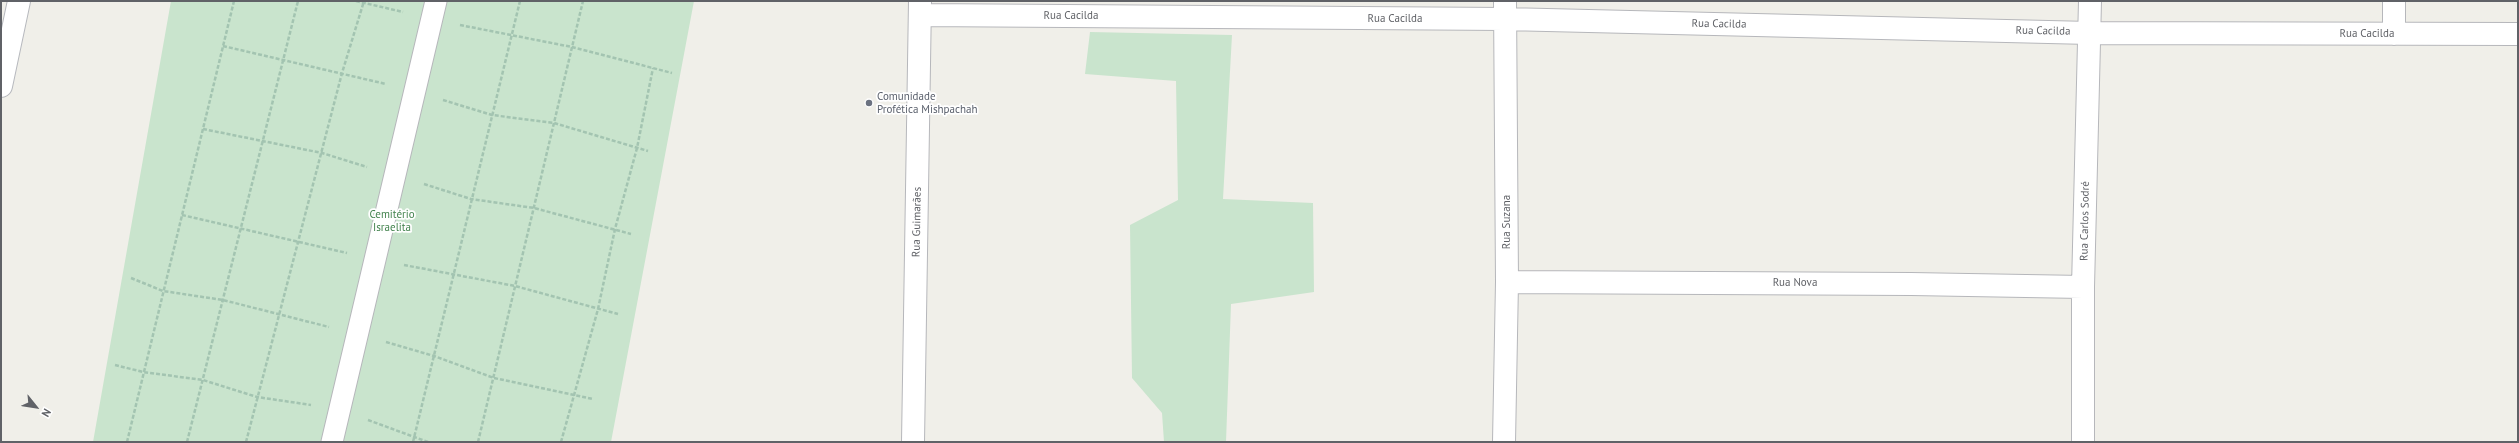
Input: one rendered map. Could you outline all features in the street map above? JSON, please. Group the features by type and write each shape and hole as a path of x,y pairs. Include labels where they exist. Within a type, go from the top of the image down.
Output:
{"street":[{"path":"1,86 19,1"},
{"name":"Rua Carlos Sodré","path":"2083,442 2083,287 2090,1"},
{"path":"2394,1 2394,34"},
{"name":"Rua Cacilda","path":"920,8 1505,10 2090,32 2518,34"},
{"name":"Rua Guimarães","path":"913,442 920,8"},
{"name":"Rua Suzana","path":"1504,442 1507,282 1505,10"},
{"name":"Rua Nova","path":"1507,282 1903,284 2083,287"}],"lane":[{"path":"332,442 434,10"}],"path":[{"path":"127,442 234,1"},
{"path":"187,442 298,1"},
{"path":"356,1 434,10 512,36 572,46 672,73"},
{"path":"413,442 520,1"},
{"path":"478,442 583,1"},
{"path":"246,442 342,73 364,2"},
{"path":"561,442 598,309 614,229 637,148 653,68"},
{"path":"115,365 143,372 203,380 257,397 340,410 428,442"}],"green space":[{"name":"Cemitério Israelita","path":"171,1 694,1 611,442 93,442"},
{"path":"1090,32 1232,35 1223,199 1313,203 1314,292 1231,304 1226,442 1164,442 1162,413 1132,378 1130,225 1178,200 1176,81 1085,74"}],"place":[{"name":"Comunidade Profética Mishpachah","path":"869,103"}]}
